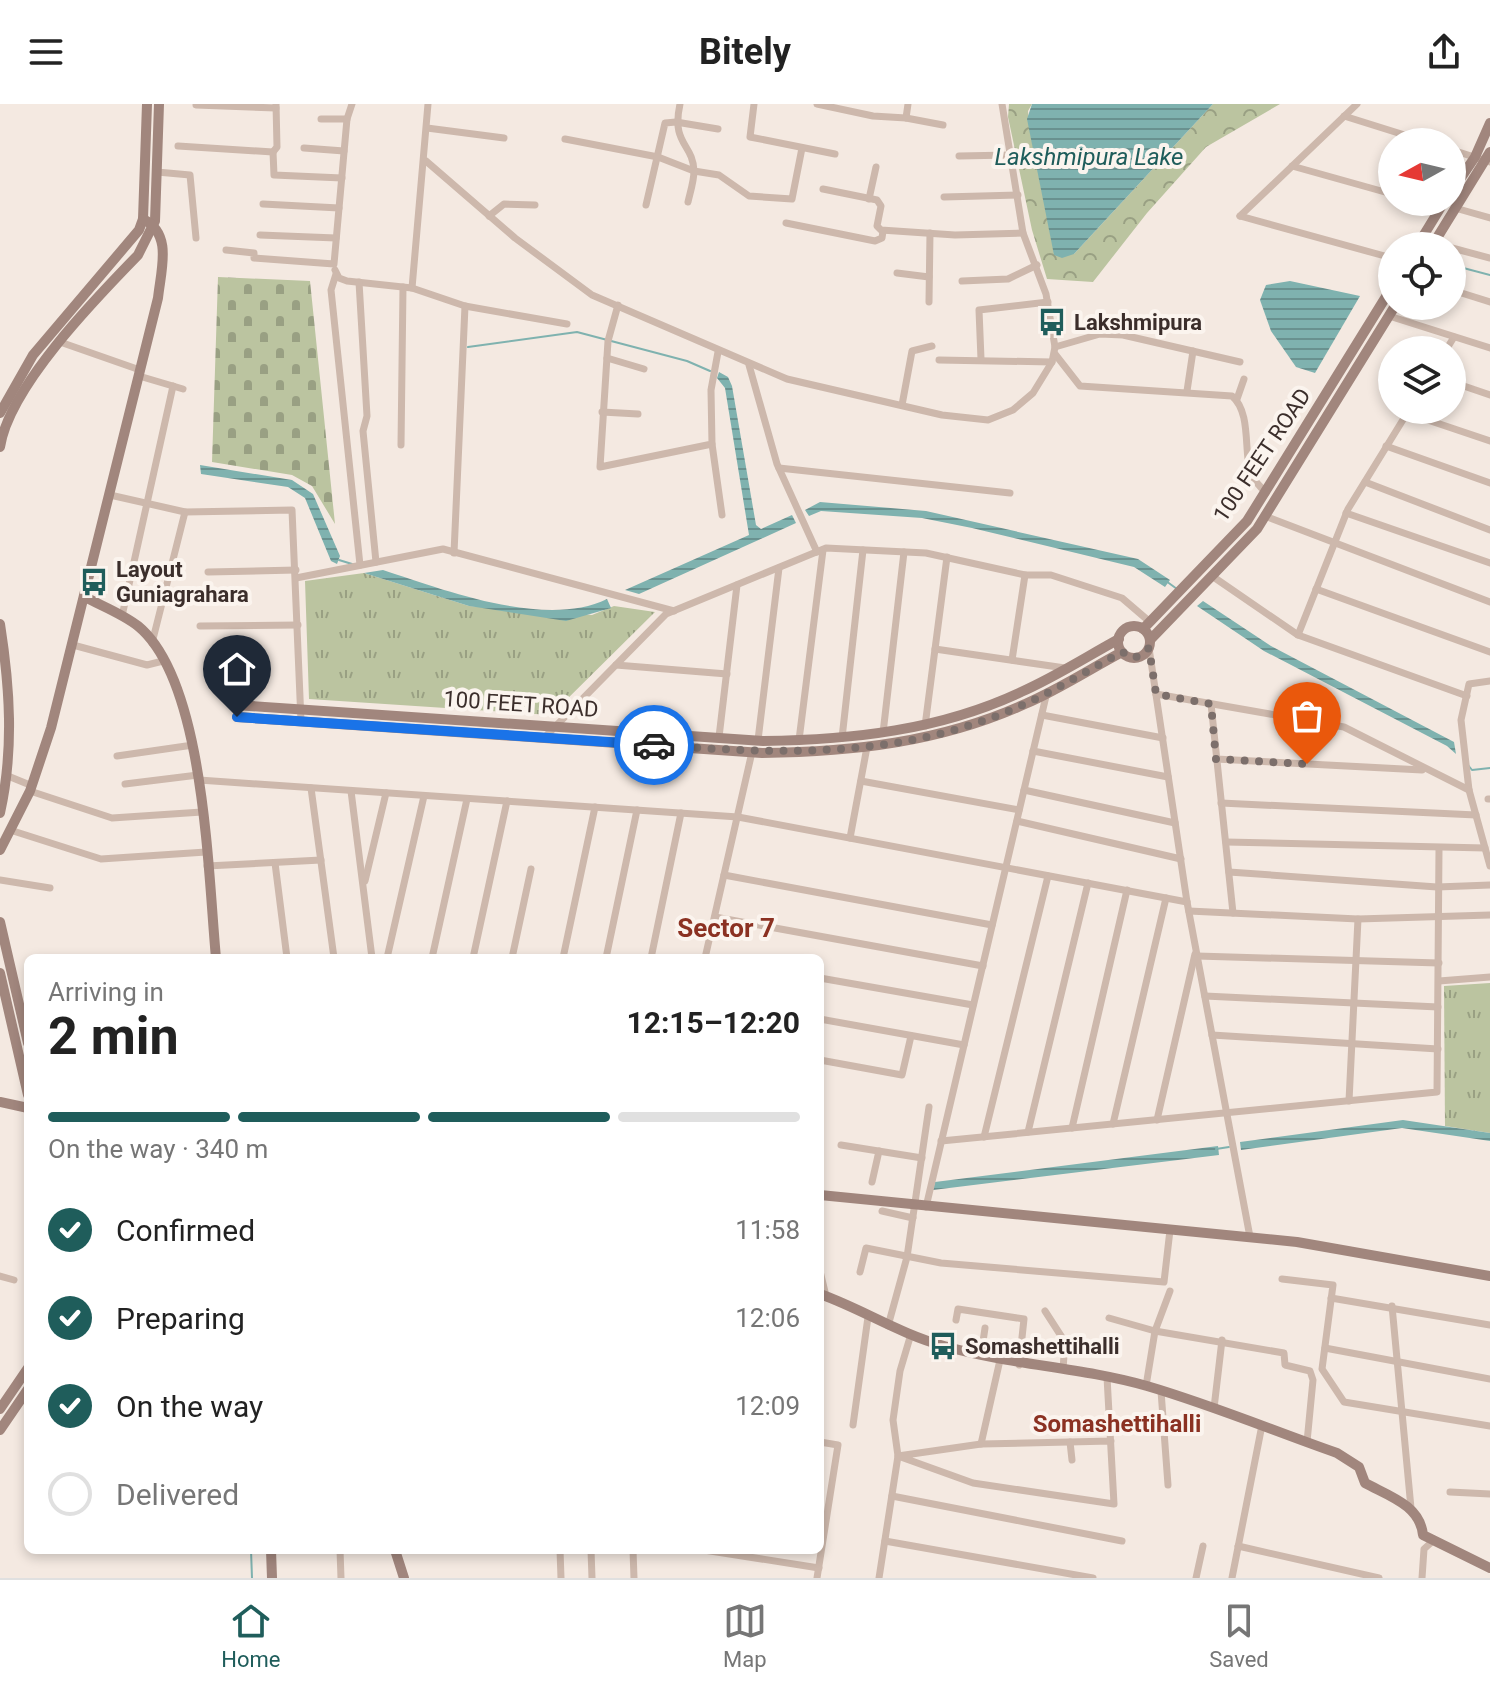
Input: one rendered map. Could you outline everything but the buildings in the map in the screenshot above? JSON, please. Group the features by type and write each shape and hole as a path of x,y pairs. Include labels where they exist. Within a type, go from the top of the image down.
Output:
{"main road":[{"path":"0,413 33,355 129,247 143,219 147,104"},
{"path":"0,447 18,402 60,342 138,255 154,224 159,104"},
{"path":"1466,190 1485,158 1490,123"},
{"path":"1466,177 1485,158"},
{"path":"0,850 30,788 51,728 158,298 163,239 154,224 143,219"},
{"name":"100 FEET ROAD","path":"236,705 758,740 842,738 925,726 1022,692 1119,639 1130,626 1147,625 1247,521 1378,310"},
{"name":"100 FEET ROAD","path":"237,717 752,752 828,753 929,737 978,723 1047,692 1122,652 1135,658 1150,644 1265,516 1386,320"},
{"path":"85,597 139,627 163,661 185,704 199,778 216,954"},
{"path":"0,624 10,687 8,776 0,813"},
{"path":"1147,625 1150,644"},
{"path":"1119,639 1122,652"},
{"path":"0,922 24,1026"},
{"path":"0,973 24,1078"},
{"path":"0,1102 24,1107"},
{"path":"824,1195 1297,1242 1490,1276"},
{"path":"824,1295 911,1334 1019,1365 1063,1369 1146,1386 1337,1453 1359,1467 1365,1483 1411,1508 1421,1522 1423,1535 1490,1568"},
{"path":"0,1409 24,1374"},
{"path":"0,1430 24,1395"},
{"path":"271,1554 272,1578"},
{"path":"396,1554 404,1578"}],"street":[{"path":"352,104 347,119 334,264 336,274 331,290 360,565"},
{"path":"401,445 407,288 426,161 428,104"},
{"path":"680,104 676,122 679,139 694,171 688,202"},
{"path":"754,104 750,137 835,154"},
{"path":"817,104 873,116 943,125"},
{"path":"906,118 908,104"},
{"path":"1002,104 1023,233 1048,302 1054,354 1080,386 1228,393 1237,399"},
{"path":"1357,104 1240,216 1378,254"},
{"path":"196,105 276,106 274,175 342,178"},
{"path":"1344,116 1382,128"},
{"path":"321,119 347,119"},
{"path":"646,205 664,125 676,122 718,129"},
{"path":"427,128 504,138"},
{"path":"565,139 658,157 694,171 719,175 749,196 790,200 802,148"},
{"path":"178,146 273,152"},
{"path":"304,148 344,151"},
{"path":"959,156 1010,155"},
{"path":"426,161 576,285 718,352 787,379 902,405 988,420 1013,410 1033,393 1054,354"},
{"path":"1292,166 1378,190"},
{"path":"869,199 876,167"},
{"path":"157,172 190,175 196,238"},
{"path":"823,189 880,204 877,226 883,231 1023,233"},
{"path":"944,197 1018,195"},
{"path":"263,204 339,208"},
{"path":"489,216 504,204 535,205"},
{"path":"1466,211 1490,218"},
{"path":"786,223 875,241 882,238 883,231"},
{"path":"929,302 930,233"},
{"path":"260,235 336,238"},
{"path":"226,250 254,253 254,258 334,264"},
{"path":"1466,252 1490,258"},
{"path":"962,281 1011,278 1037,265"},
{"path":"897,273 929,277"},
{"path":"336,274 339,278 359,282 407,288 465,306 567,324"},
{"path":"359,282 367,416 363,431 374,563"},
{"path":"1466,294 1490,302"},
{"path":"981,359 979,310 1048,302"},
{"path":"618,305 608,341 598,452 602,468 712,444"},
{"path":"454,553 465,306"},
{"path":"1413,320 1452,336"},
{"path":"939,360 981,359 1012,364 1054,354 1090,336 1123,335 1240,362"},
{"path":"1466,341 1490,348"},
{"path":"60,342 183,389"},
{"path":"902,405 912,351 932,346"},
{"path":"1187,391 1193,351"},
{"path":"718,352 711,390 712,444 722,515"},
{"path":"607,358 644,369"},
{"path":"749,365 779,468 801,521 820,551 799,740"},
{"path":"1244,379 1237,399 1251,475 1266,493"},
{"path":"122,616 173,386"},
{"path":"1466,387 1490,395"},
{"path":"602,412 638,414"},
{"path":"1298,635 1346,513 1400,424"},
{"path":"1442,424 1490,441"},
{"path":"1386,446 1490,483"},
{"path":"779,468 1010,493"},
{"path":"1365,482 1490,530"},
{"path":"110,495 185,512 289,508 295,514 301,721"},
{"path":"152,643 185,512"},
{"path":"1346,513 1490,563"},
{"path":"1265,516 1490,602"},
{"path":"208,572 296,574 443,549 614,592 674,611"},
{"path":"842,738 863,550"},
{"path":"544,738 666,614 820,551 904,552 947,557 1025,575 1051,575 1122,598 1147,625"},
{"path":"883,733 904,552"},
{"path":"925,726 947,557"},
{"path":"758,740 779,568"},
{"path":"1012,660 1025,575"},
{"path":"1212,576 1298,635 1467,696"},
{"path":"719,737 737,585"},
{"path":"1316,589 1490,652"},
{"path":"200,626 298,625"},
{"path":"1150,644 1188,906 1250,1237"},
{"path":"73,645 147,665 163,661"},
{"path":"935,649 1065,668"},
{"path":"616,665 727,674"},
{"path":"1490,681 1469,684 1461,720 1469,790 1490,866"},
{"path":"888,1326 907,1257 913,1218 921,1206 941,1141 1047,692"},
{"path":"1156,694 1344,727 1469,790"},
{"path":"1211,704 1233,913"},
{"path":"1042,715 1163,738"},
{"path":"117,756 193,745"},
{"path":"850,838 867,747"},
{"path":"1033,751 1168,777"},
{"path":"708,954 752,752"},
{"path":"1216,759 1428,770"},
{"path":"8,776 30,788 112,818 202,812"},
{"path":"125,784 199,778 738,817 1233,913 1358,919 1490,915"},
{"path":"861,781 1019,810"},
{"path":"311,788 333,954"},
{"path":"1024,790 1175,823"},
{"path":"351,791 371,954"},
{"path":"363,887 386,793"},
{"path":"388,954 424,796"},
{"path":"433,954 467,799"},
{"path":"474,954 507,801"},
{"path":"1221,803 1476,815"},
{"path":"564,954 595,807"},
{"path":"607,954 637,810"},
{"path":"652,954 681,813"},
{"path":"1017,821 1181,859"},
{"path":"10,830 101,859 206,852"},
{"path":"1226,842 1485,848"},
{"path":"941,1141 1437,1092 1439,849"},
{"path":"207,866 321,860"},
{"path":"275,863 286,954"},
{"path":"513,954 531,869"},
{"path":"1229,872 1437,887 1490,885"},
{"path":"724,875 992,925"},
{"path":"984,1137 1048,876"},
{"path":"0,880 50,888"},
{"path":"1028,1132 1088,883"},
{"path":"1072,1128 1127,890"},
{"path":"1113,1124 1166,898"},
{"path":"715,917 983,966"},
{"path":"1349,1101 1358,919"},
{"path":"1196,953 1439,963"},
{"path":"1157,1120 1196,953"},
{"path":"1439,981 1490,977"},
{"path":"824,979 973,1005"},
{"path":"1205,996 1438,1007"},
{"path":"824,1020 964,1045"},
{"path":"1212,1035 1438,1049"},
{"path":"824,1063 902,1075 911,1036"},
{"path":"921,1206 922,1158 929,1107"},
{"path":"841,1145 922,1158"},
{"path":"872,1182 879,1151"},
{"path":"882,1211 913,1218"},
{"path":"860,1272 866,1248 941,1263 1164,1282 1170,1230"},
{"path":"0,1276 14,1280"},
{"path":"1282,1279 1333,1285 1322,1369 1344,1402 1490,1426"},
{"path":"1146,1386 1155,1331 1170,1291"},
{"path":"1331,1298 1490,1325"},
{"path":"1392,1306 1411,1508"},
{"path":"956,1320 958,1309 1024,1319 1019,1365"},
{"path":"1045,1311 1065,1342 1063,1369"},
{"path":"853,1425 868,1317"},
{"path":"1109,1318 1155,1331 1284,1353 1285,1365 1310,1371 1313,1380 1307,1442"},
{"path":"981,1355 985,1328"},
{"path":"879,1578 898,1456 893,1420 900,1371 911,1334"},
{"path":"1214,1408 1222,1340"},
{"path":"1325,1348 1490,1379"},
{"path":"981,1444 1000,1360"},
{"path":"898,1456 973,1483 1114,1504 1107,1377"},
{"path":"1161,1391 1168,1485"},
{"path":"1232,1578 1262,1425"},
{"path":"898,1456 981,1444 1111,1441"},
{"path":"1070,1442 1072,1460"},
{"path":"824,1443 838,1445 824,1521"},
{"path":"824,1486 831,1487"},
{"path":"1450,1492 1490,1494"},
{"path":"892,1496 1122,1541"},
{"path":"1422,1578 1424,1549 1434,1540"},
{"path":"885,1541 1093,1578"},
{"path":"1196,1578 1203,1546"},
{"path":"1238,1546 1379,1578"},
{"path":"340,1554 341,1578"},
{"path":"560,1554 561,1578"},
{"path":"591,1554 592,1578"},
{"path":"633,1554 634,1578"},
{"path":"730,1554 819,1568"},
{"path":"817,1578 820,1554"}],"green space":[{"path":"1009,104 1032,104 1028,111 1029,126 1074,254 1213,104 1280,104 1206,147 1147,213 1093,282 1047,279 1032,230 1008,117"},
{"path":"218,277 310,281 335,524 312,486 292,475 212,462"},
{"path":"364,573 469,606 592,615 614,606 655,612 551,715 309,699 305,581"},
{"path":"1490,983 1490,1133 1445,1126 1444,986"}],"water":[{"name":"Lakshmipura Lake","path":"1032,104 1213,104 1074,254 1062,258 1054,255 1027,119"},
{"path":"1290,281 1360,296 1315,373 1296,367 1271,331 1260,300 1266,285"},
{"path":"719,372 728,377 732,386 756,525 761,529 792,515 796,523 639,594 625,590 749,535 725,388 717,378"},
{"path":"200,465 292,480 313,494 340,556 337,564 331,561 305,498 288,487 201,474"},
{"path":"820,502 926,511 1138,559 1170,580 1165,587 1134,567 922,518 821,511 809,516 805,510"},
{"path":"383,570 465,596 525,608 555,610 582,607 607,599 611,608 566,621 469,606 364,573"},
{"path":"1203,601 1271,646 1454,742 1456,754 1447,746 1264,651 1197,606"},
{"path":"1403,1120 1490,1133 1490,1141 1402,1128 1241,1150 1240,1142"},
{"path":"1218,1146 1219,1155 933,1190 935,1182"}],"waterway":[{"path":"1466,269 1490,275"},
{"path":"468,347 577,332 687,361 710,371"},
{"path":"339,560 352,564"},
{"path":"1166,581 1177,589"},
{"path":"1468,765 1472,770 1490,768"},
{"path":"1216,1149 1229,1147"},
{"path":"251,1554 252,1578"}],"way so far":[{"path":"654,745 762,753 828,753 929,737 1027,704 1122,652 1135,658 1144,655 1149,648 1156,694 1211,704 1216,759 1307,764"}],"place":[{"name":"Lakshmipura","path":"1052,322"},
{"name":"Layout Guniagrahara","path":"94,582"},
{"name":"Somashettihalli","path":"943,1346"}],"district":[{"name":"Sector 7","path":"726,928"},
{"name":"Somashettihalli","path":"1117,1424"}],"route":[{"path":"237,717 654,745"}]}
